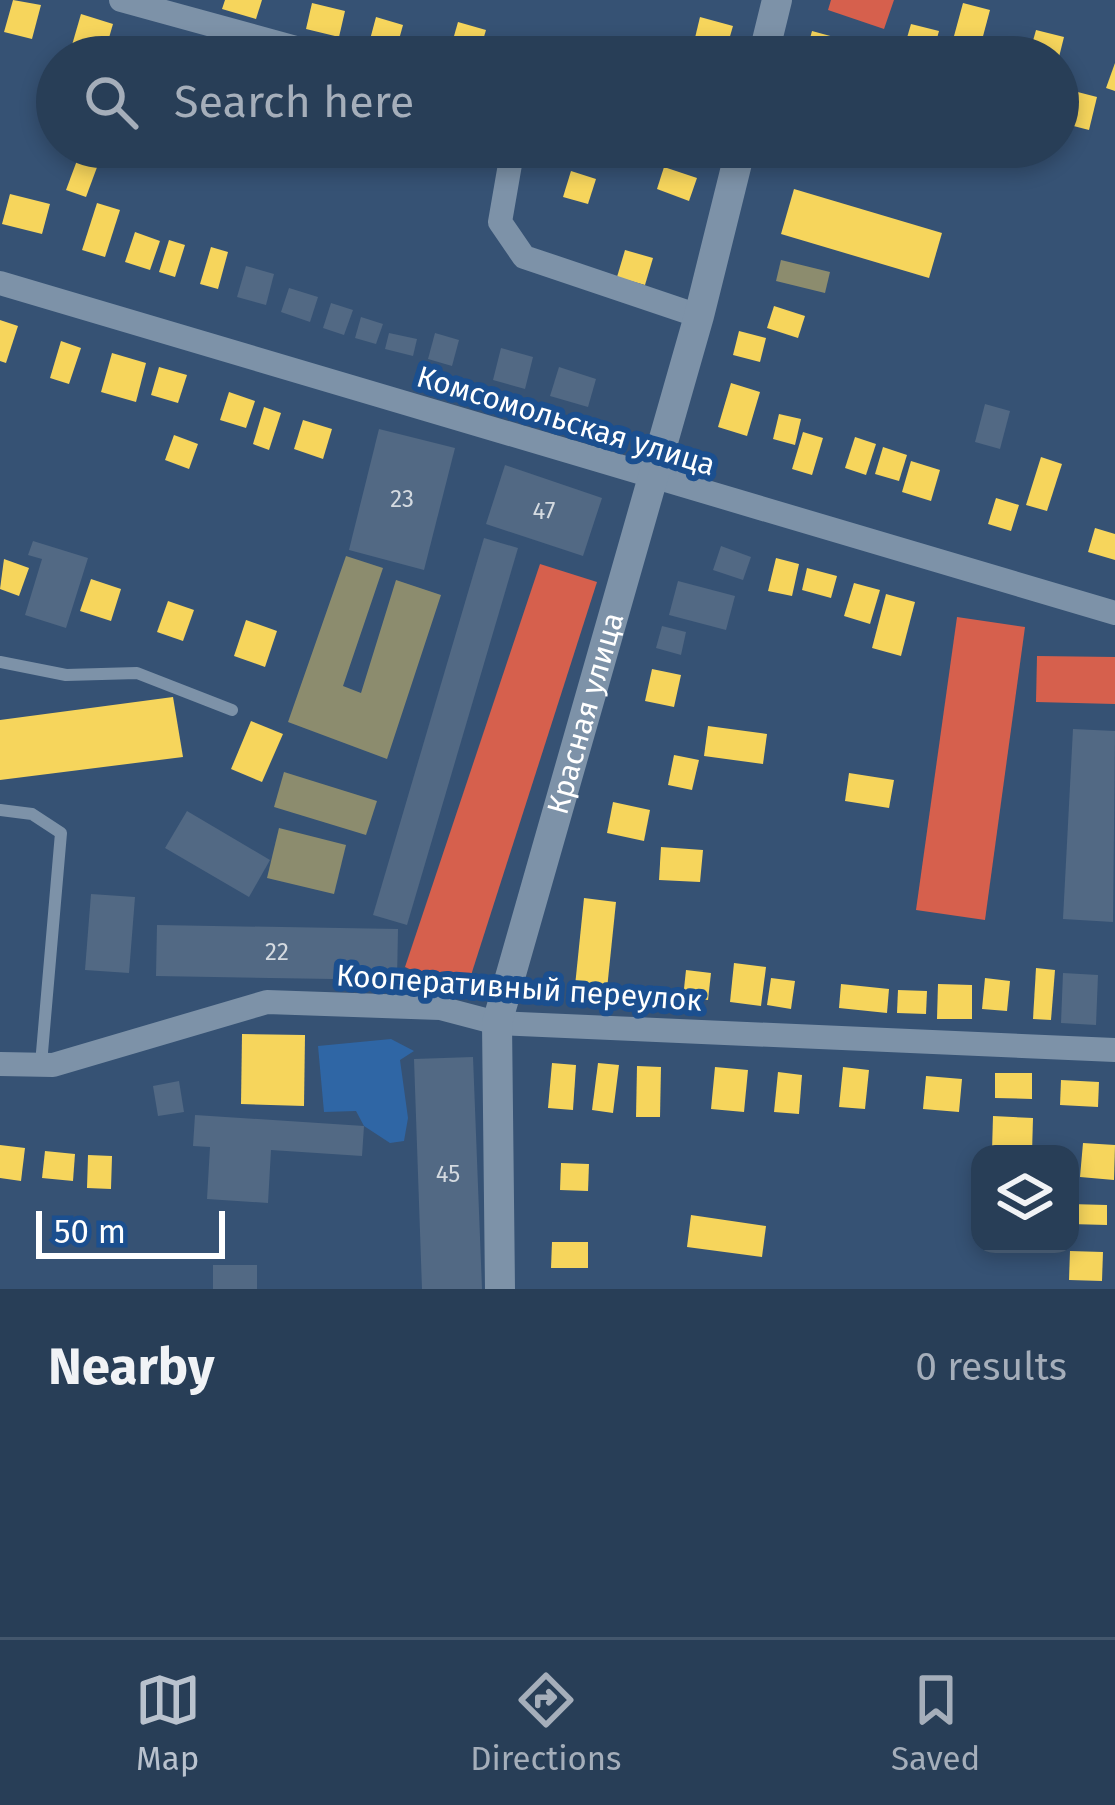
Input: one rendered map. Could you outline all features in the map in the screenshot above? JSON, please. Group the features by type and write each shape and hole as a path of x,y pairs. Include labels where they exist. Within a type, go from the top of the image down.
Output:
{"street":[{"path":"121,0 252,36"},
{"path":"768,36 777,0"},
{"path":"509,168 500,222 524,257 700,316"},
{"name":"Красная улица","path":"500,1289 497,1022 700,316 736,168"},
{"name":"Комсомольская улица","path":"0,284 1115,613"},
{"name":"Кооперативный переулок","path":"0,1064 41,1064 267,1002 440,1008 497,1022 1115,1050"}],"lane":[{"path":"0,662 66,675 137,673 232,710"},
{"path":"0,810 32,814 61,832 41,1064"}],"shaded area":[{"path":"391,1039 414,1051 400,1060 408,1118 404,1141 390,1143 364,1126 356,1111 324,1112 318,1046"}],"building: Homes":[{"path":"13,0 41,5 32,39 4,32"},
{"path":"225,0 262,0 256,19 222,9"},
{"path":"312,3 345,11 339,36 306,29"},
{"path":"963,3 990,10 983,36 954,36"},
{"path":"81,14 113,24 110,36 75,36"},
{"path":"376,17 403,25 400,36 371,36"},
{"path":"700,17 733,26 730,36 695,36"},
{"path":"458,22 486,30 484,36 454,36"},
{"path":"911,24 939,31 938,36 908,36"},
{"path":"1115,63 1115,91 1106,88"},
{"path":"1079,92 1097,97 1089,130 1079,127"},
{"path":"74,168 97,168 86,197 66,190"},
{"path":"664,168 697,178 689,201 657,189"},
{"path":"571,171 596,179 588,204 563,197"},
{"path":"794,189 942,233 929,278 781,234"},
{"path":"10,194 50,204 42,234 2,224"},
{"path":"97,203 120,210 105,257 82,250"},
{"path":"135,232 160,241 150,270 125,262"},
{"path":"169,240 185,245 175,277 159,272"},
{"path":"211,247 228,252 218,289 200,284"},
{"path":"625,250 653,258 645,285 617,277"},
{"path":"774,306 805,316 798,338 767,328"},
{"path":"0,320 18,326 6,363 0,361"},
{"path":"739,331 766,338 760,362 733,355"},
{"path":"61,341 81,348 69,384 50,378"},
{"path":"112,353 146,363 136,402 101,392"},
{"path":"159,367 187,375 178,403 151,395"},
{"path":"731,383 760,392 747,436 718,427"},
{"path":"229,392 255,401 246,428 220,420"},
{"path":"264,407 281,413 269,450 253,444"},
{"path":"779,414 801,419 795,445 773,439"},
{"path":"303,420 332,429 323,459 294,449"},
{"path":"803,432 823,438 812,475 792,469"},
{"path":"174,435 198,444 189,469 165,460"},
{"path":"855,437 876,444 866,475 845,468"},
{"path":"883,447 907,455 899,481 875,474"},
{"path":"1041,457 1062,464 1047,511 1026,505"},
{"path":"911,461 940,470 931,501 902,492"},
{"path":"996,498 1019,505 1011,531 988,524"},
{"path":"1095,528 1115,534 1115,560 1088,552"},
{"path":"776,558 799,564 792,596 768,591"},
{"path":"4,559 29,568 19,596 0,589"},
{"path":"807,568 837,576 831,598 802,590"},
{"path":"91,579 121,589 111,621 80,611"},
{"path":"854,583 880,590 870,624 844,616"},
{"path":"886,594 915,602 901,656 872,648"},
{"path":"168,601 194,610 183,641 157,632"},
{"path":"246,620 277,631 265,667 234,656"},
{"path":"652,669 681,675 674,707 645,701"},
{"path":"173,697 183,757 0,780 0,720"},
{"path":"251,721 283,734 262,782 231,769"},
{"path":"708,726 767,734 763,764 704,756"},
{"path":"674,755 699,760 692,790 668,785"},
{"path":"849,773 894,780 889,808 845,801"},
{"path":"613,802 650,810 644,841 607,833"},
{"path":"661,847 703,850 700,882 659,880"},
{"path":"584,898 616,902 607,989 575,986"},
{"path":"734,963 766,967 761,1006 730,1002"},
{"path":"1036,968 1055,970 1051,1020 1033,1019"},
{"path":"686,970 711,973 708,1000 683,998"},
{"path":"771,978 795,981 791,1009 767,1005"},
{"path":"985,978 1010,981 1007,1011 982,1009"},
{"path":"841,984 889,989 887,1013 839,1008"},
{"path":"938,984 972,985 972,1019 937,1019"},
{"path":"898,990 927,991 926,1014 897,1013"},
{"path":"242,1034 305,1035 304,1106 241,1104"},
{"path":"552,1063 576,1065 573,1110 548,1108"},
{"path":"598,1063 619,1065 613,1113 592,1110"},
{"path":"637,1066 661,1067 660,1117 636,1117"},
{"path":"715,1067 748,1070 744,1112 711,1109"},
{"path":"843,1067 869,1070 865,1109 839,1107"},
{"path":"778,1072 802,1075 799,1114 774,1112"},
{"path":"995,1073 1032,1073 1032,1099 995,1098"},
{"path":"926,1076 962,1079 959,1112 923,1109"},
{"path":"1061,1080 1099,1082 1098,1107 1060,1105"},
{"path":"993,1116 1033,1118 1032,1145 992,1145"},
{"path":"1083,1143 1115,1145 1114,1180 1080,1177"},
{"path":"0,1145 25,1148 21,1181 0,1178"},
{"path":"45,1151 75,1154 73,1181 42,1178"},
{"path":"88,1155 112,1156 111,1189 87,1188"},
{"path":"561,1163 589,1164 588,1191 560,1190"},
{"path":"1079,1204 1107,1205 1107,1225 1079,1224"},
{"path":"691,1215 766,1226 762,1257 687,1247"},
{"path":"552,1242 588,1242 588,1268 551,1268"},
{"path":"1103,1252 1102,1281 1069,1280 1070,1253"}],"building: Shops":[{"path":"831,0 894,0 884,29 828,10"},
{"path":"540,564 597,582 465,994 405,967"},
{"path":"957,617 1025,627 985,920 916,910"},
{"path":"1037,656 1115,657 1115,704 1036,702"}],"building: Industry":[{"path":"781,260 830,272 825,293 776,281"},
{"path":"346,556 383,568 343,686 361,693 396,580 441,595 387,759 288,722"},
{"path":"284,772 377,801 366,835 274,807"},
{"path":"279,828 346,845 334,894 267,878"}],"building: Other":[{"path":"246,266 274,274 266,305 237,297"},
{"path":"289,288 318,297 310,322 281,312"},
{"path":"331,303 353,310 344,335 323,328"},
{"path":"361,317 383,324 376,344 355,338"},
{"path":"389,333 417,339 413,356 385,349"},
{"path":"435,333 459,340 452,366 428,359"},
{"path":"501,348 533,357 525,389 493,380"},
{"path":"559,367 596,379 588,407 550,396"},
{"path":"985,404 1010,411 1000,449 975,442"},
{"path":"379,429 455,448 424,570 349,550"},
{"path":"505,465 602,498 583,556 486,524"},
{"path":"484,538 518,548 407,925 373,915"},
{"path":"33,541 88,558 66,628 25,615 42,559 28,555"},
{"path":"721,546 751,557 743,580 713,570"},
{"path":"678,581 735,596 726,630 669,615"},
{"path":"662,626 686,632 681,655 656,648"},
{"path":"1073,729 1115,731 1113,922 1063,919"},
{"path":"187,811 270,860 249,897 165,848"},
{"path":"91,894 135,897 129,973 85,970"},
{"path":"157,925 398,929 397,980 156,976"},
{"path":"1063,973 1098,975 1096,1025 1061,1023"},
{"path":"473,1057 482,1289 422,1289 414,1059"},
{"path":"179,1081 184,1112 158,1116 153,1086"},
{"path":"195,1115 364,1126 362,1156 271,1150 268,1203 207,1199 210,1147 193,1146"},
{"path":"213,1265 257,1265 257,1289 213,1289"}]}
